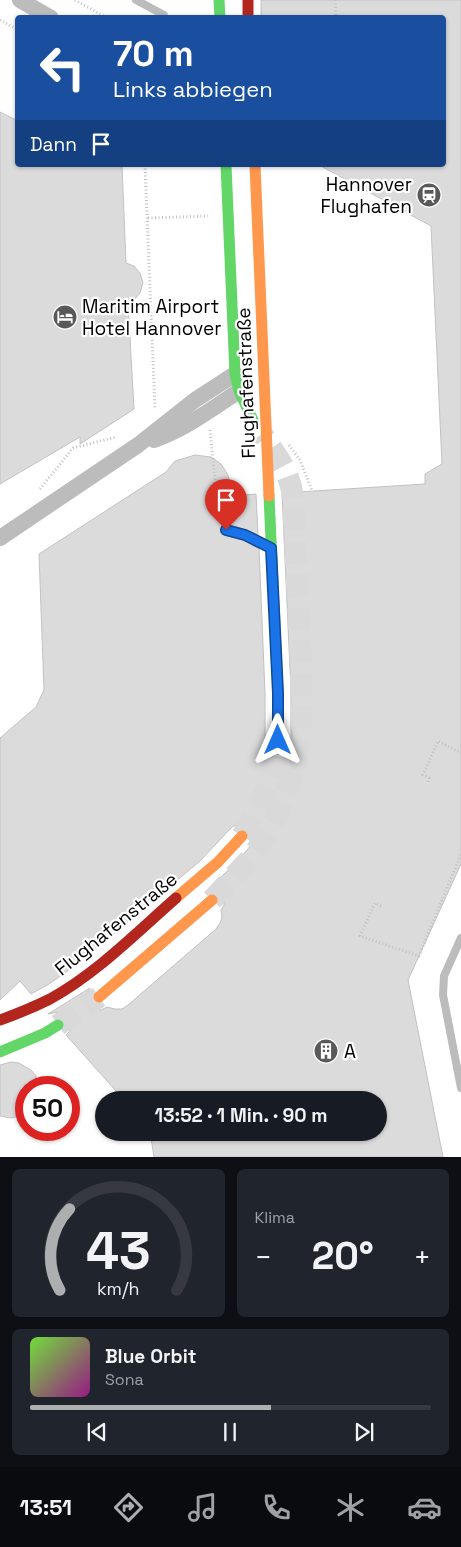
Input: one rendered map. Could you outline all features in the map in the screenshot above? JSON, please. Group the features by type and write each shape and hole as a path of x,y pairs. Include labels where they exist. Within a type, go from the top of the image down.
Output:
{"main road":[{"path":"219,0 220,15"},
{"path":"248,0 248,15"},
{"name":"Flughafenstraße","path":"226,167 235,374 239,391 253,420"},
{"name":"Flughafenstraße","path":"255,167 278,693 278,749"},
{"name":"Flughafenstraße","path":"0,1020 32,1008 56,995 88,972 119,948 226,855 242,836"},
{"path":"99,998 212,900"},
{"path":"0,1052 36,1038 58,1025"}],"street":[{"path":"20,0 46,15"},
{"path":"0,538 138,445 195,400 235,374"},
{"path":"138,445 167,435 239,391"}],"lane":[{"path":"136,0 164,15"},
{"path":"226,530 245,535 271,548"},
{"path":"461,938 444,976 443,995 461,1088"}],"path":[{"path":"75,0 102,15"},
{"path":"335,0 336,15"},
{"path":"0,20 15,28"},
{"path":"145,167 155,411"},
{"path":"148,218 214,216"},
{"path":"209,422 219,522"},
{"path":"284,437 300,460 312,491"},
{"path":"428,782 429,778 423,775 438,741 461,753"},
{"path":"381,906 375,903 360,936 419,956 461,854"}],"building":[{"path":"261,0 461,0 461,864 408,980 443,1157 154,1157 151,1141 387,1141 387,1091 116,1091 66,1035 70,1031 69,1018 64,1013 48,1014 90,988 86,1000 89,1006 101,1010 107,1007 122,1009 216,929 222,917 221,910 225,898 222,891 210,887 236,863 252,844 255,838 254,832 251,826 245,823 232,827 200,861 79,963 31,994 20,981 0,1000 0,738 36,707 44,690 39,554 166,472 175,461 195,455 211,457 221,464 228,475 233,496 256,494 258,535 227,524 222,526 221,531 224,535 243,540 259,548 265,693 265,749 266,755 271,760 284,761 289,756 291,749 291,692 282,493 425,484 425,474 442,464 431,226 323,167 446,167 446,15 261,15"},
{"path":"0,112 15,120 15,167 122,167 126,263 134,266 140,273 143,283 140,293 135,299 128,302 134,409 80,444 80,437 0,484"},
{"path":"11,1062 19,1063 31,1070 36,1076 15,1076 15,1117 0,1116 0,1065"}],"tunnel":[{"path":"212,900 251,858 267,835 279,812 295,768 301,729 301,665 293,497 289,479 262,434"},
{"path":"242,836 264,794 278,749"},
{"path":"58,1025 99,997"}],"traffic: fast":[{"path":"219,0 220,15"},
{"path":"226,167 235,374 239,391 253,420"},
{"path":"269,496 278,693 278,749"},
{"path":"0,1052 45,1033 58,1025"}],"traffic: slow":[{"path":"255,167 269,496"},
{"path":"176,898 218,862 242,836"},
{"path":"99,997 212,900"}],"traffic: jam":[{"path":"248,0 248,15"},
{"path":"0,1020 50,999 67,989 116,952 176,898"}],"place":[{"name":"Hannover Flughafen","path":"429,195"},
{"name":"Maritim Airport Hotel Hannover","path":"65,317"},
{"name":"A","path":"326,1051"}],"route":[{"path":"226,530 245,535 271,548 278,693 278,740"}]}
